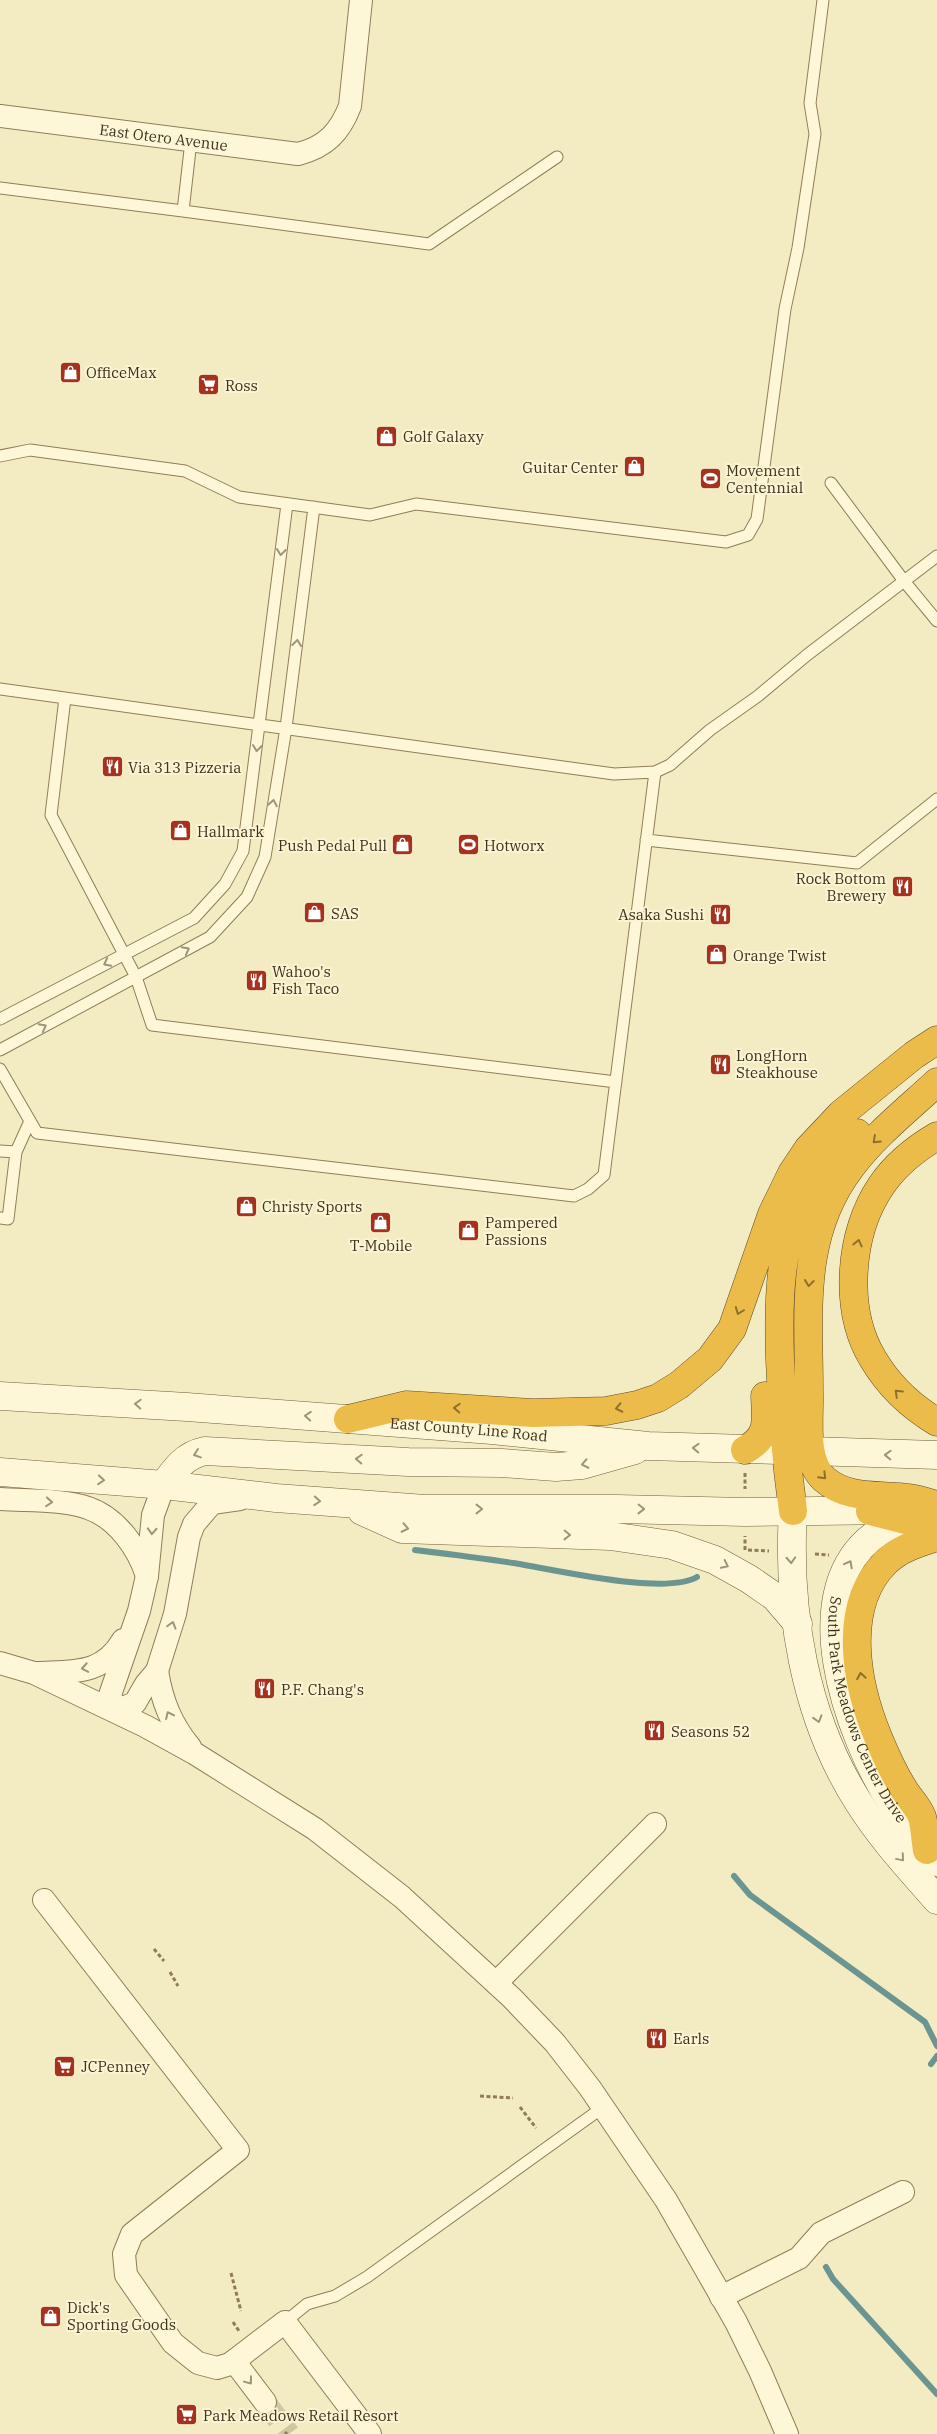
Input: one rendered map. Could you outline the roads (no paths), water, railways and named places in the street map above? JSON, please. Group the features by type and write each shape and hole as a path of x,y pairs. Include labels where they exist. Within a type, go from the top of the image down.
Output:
{"highway":[{"path":"348,1419 406,1405 533,1413 606,1411 637,1405 658,1398 679,1385 710,1359 732,1329 772,1214 792,1173 808,1149 842,1114 914,1055 937,1040"},
{"path":"793,1511 784,1451 778,1314 780,1274 795,1220 816,1178 851,1139 937,1056"},
{"path":"937,1082 857,1159 827,1204 808,1286 811,1452 813,1462 820,1474 828,1482 844,1490 862,1495 908,1498 937,1505"},
{"path":"745,1458 759,1441 765,1428 761,1314 764,1272 770,1250 792,1200 821,1157 855,1120 871,1107 908,1083"},
{"path":"937,1136 904,1160 880,1187 861,1232 854,1261 852,1288 860,1330 872,1359 896,1391 937,1422"},
{"path":"870,1511 937,1528"},
{"path":"932,1856 921,1815 904,1790 877,1735 866,1701 857,1648 860,1608 876,1573 888,1560 908,1546 937,1537"}],"main road":[{"name":"East County Line Road","path":"0,1396 492,1430 745,1458 784,1451 937,1455"},
{"path":"164,1485 176,1467 194,1454 205,1451 408,1462 502,1463 556,1467 582,1466 648,1446"},
{"path":"0,1472 164,1485 276,1498 425,1509 937,1511"},
{"path":"344,1503 402,1529 610,1536 672,1545 715,1560 749,1578 775,1597 798,1624"},
{"name":"South Park Meadows Center Drive","path":"793,1511 790,1552 798,1624 807,1682 820,1726 836,1764 859,1803 882,1836 937,1900"},
{"name":"South Park Meadows Center Drive","path":"932,1856 893,1806 859,1736 847,1701 833,1630 838,1592 851,1560 880,1531 905,1520 937,1511"}],"street":[{"name":"East Otero Avenue","path":"0,116 298,154 315,150 325,142 344,120 350,106 361,0"},
{"path":"116,1711 110,1695 140,1611 147,1576 153,1515 164,1485"},
{"path":"116,1711 135,1703 146,1684 157,1671 175,1614 189,1537 199,1516 212,1502 276,1498"},
{"path":"0,1499 87,1507 106,1517 127,1539 136,1551 147,1576"},
{"path":"34,1673 71,1671 102,1664 116,1653 140,1611"},
{"path":"0,1663 34,1673 116,1711 194,1753 315,1829 402,1897 496,1983 555,2043 590,2088 666,2200 722,2297 760,2371 787,2434"},
{"path":"157,1671 170,1719 194,1753"},
{"path":"496,1983 655,1824"},
{"path":"44,1900 238,2150 132,2234 127,2244 124,2259 126,2275 173,2343 184,2355 198,2363 217,2368 234,2361 285,2322 370,2434"},
{"path":"722,2297 799,2258 821,2233 903,2192"},
{"path":"234,2361 264,2402"}],"lane":[{"path":"0,456 30,450 185,471 238,498 370,515 416,504 726,542 748,535 757,519 785,309 798,248 816,134 810,103 824,0"},
{"path":"183,212 191,141"},
{"path":"0,188 429,244 557,157"},
{"path":"831,483 937,621"},
{"path":"0,1019 194,918 225,884 243,851 287,504"},
{"path":"0,1050 210,937 247,898 265,857 286,728 314,508"},
{"path":"0,689 614,774 655,772 670,765 710,730 758,696 937,556"},
{"path":"65,698 51,815 125,954 136,977 152,1025 616,1082"},
{"path":"0,1069 37,1133 574,1196 588,1190 604,1175 655,772"},
{"path":"646,840 856,863 937,800"},
{"path":"0,1218 8,1219 16,1152 30,1121"},
{"path":"0,1151 16,1152"},
{"path":"285,2322 307,2304 335,2296 367,2277 602,2108"}],"waterway":[{"path":"415,1550 501,1561 635,1583 660,1584 682,1582 697,1577"},
{"path":"734,1876 750,1895 925,2022 937,2046"},
{"path":"931,2064 937,2056"},
{"path":"826,2267 833,2279 937,2394"}],"tunnel":[{"path":"265,2402 289,2434"}],"place":[{"name":"OfficeMax","path":"70,372"},
{"name":"Ross","path":"209,385"},
{"name":"Golf Galaxy","path":"387,436"},
{"name":"Guitar Center","path":"634,467"},
{"name":"Movement Centennial","path":"710,479"},
{"name":"Via 313 Pizzeria","path":"112,767"},
{"name":"Hallmark","path":"181,831"},
{"name":"Push Pedal Pull","path":"403,845"},
{"name":"Hotworx","path":"468,845"},
{"name":"Rock Bottom Brewery","path":"902,887"},
{"name":"SAS","path":"315,913"},
{"name":"Asaka Sushi","path":"720,914"},
{"name":"Orange Twist","path":"717,955"},
{"name":"Wahoo's Fish Taco","path":"256,980"},
{"name":"LongHorn Steakhouse","path":"720,1064"},
{"name":"Christy Sports","path":"246,1206"},
{"name":"T-Mobile","path":"381,1222"},
{"name":"Pampered Passions","path":"469,1231"},
{"name":"P.F. Chang's","path":"265,1689"},
{"name":"Seasons 52","path":"655,1731"},
{"name":"Earls","path":"657,2038"},
{"name":"JCPenney","path":"65,2066"},
{"name":"Dick's Sporting Goods","path":"51,2316"},
{"name":"Park Meadows Retail Resort","path":"187,2415"}]}
